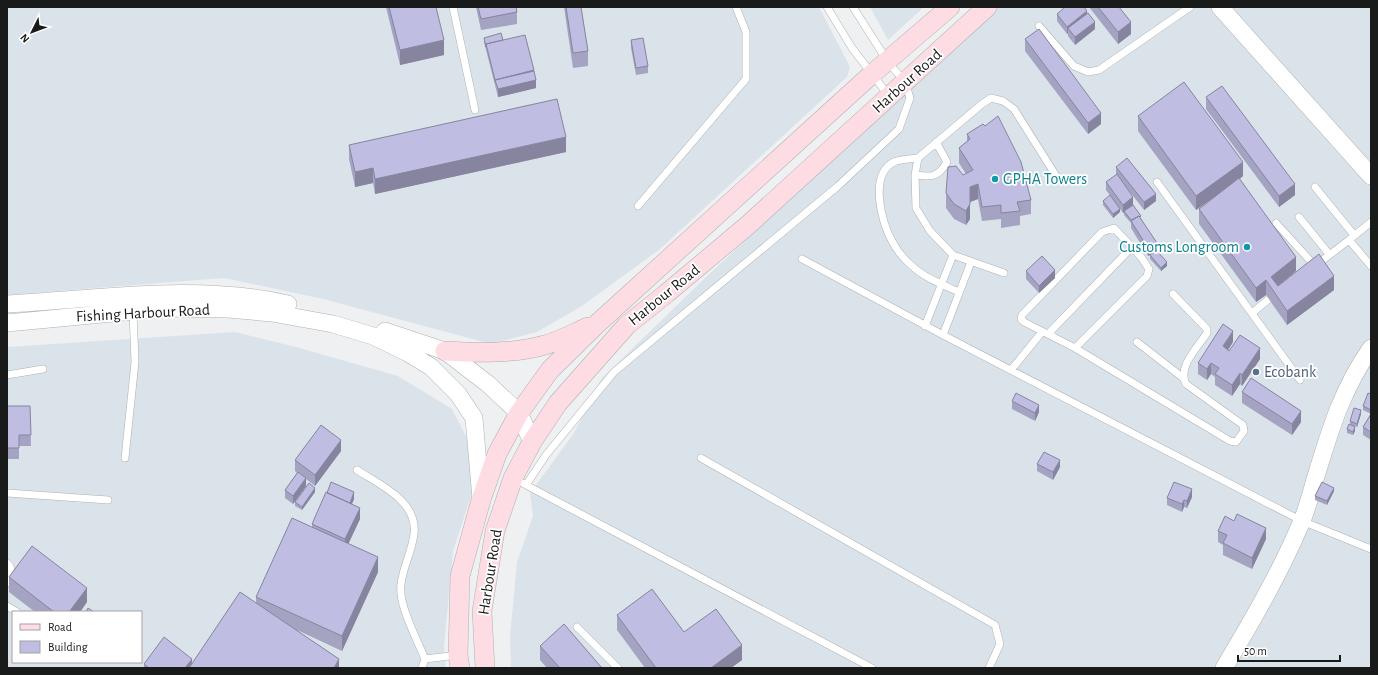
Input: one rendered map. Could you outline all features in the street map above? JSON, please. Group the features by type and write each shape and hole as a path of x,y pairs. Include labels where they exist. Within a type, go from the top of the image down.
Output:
{"main road":[{"name":"Harbour Road","path":"459,661 460,576 481,500 498,454 519,413 550,370 598,323 872,74 888,62 950,7"},
{"name":"Harbour Road","path":"484,668 482,611 495,531 519,482 532,442 558,403 627,325 748,225 987,7"},
{"path":"445,351 483,353 505,352 545,345 598,323"}],"street":[{"path":"1220,7 1371,176"},
{"name":"Fishing Harbour Road","path":"7,304 164,293 231,296 276,302 339,316 445,351 488,384 519,413 532,442"},
{"name":"Fishing Harbour Road","path":"7,323 166,308 228,309 272,313 333,324 373,336 408,353 431,367 445,379 458,394 474,418 481,500"},
{"path":"1224,668 1274,579 1302,521 1329,433 1355,371 1371,348"},
{"path":"1329,433 1371,369"}],"lane":[{"path":"453,7 475,110"},
{"path":"638,206 746,79 746,32 736,7"},
{"path":"827,7 852,48 889,97"},
{"path":"853,7 888,62 905,82 910,98 899,129 838,186 614,372 546,454 519,482 872,668"},
{"path":"1039,26 1074,66 1088,72 1099,70 1190,7"},
{"path":"959,292 941,284 911,266 892,241 883,218 879,193 882,173 894,162 918,158 991,98 1003,101 1014,109 1058,179"},
{"path":"914,175 932,177 942,171 947,162 936,142"},
{"path":"918,158 914,175 916,208 930,232 953,255 1004,273"},
{"path":"1157,182 1300,380"},
{"path":"1315,187 1371,266"},
{"path":"1299,217 1329,254"},
{"path":"1276,223 1312,268 1371,222"},
{"path":"1075,348 1147,276 1149,269 1145,263 1114,228 1102,232 1022,315 1021,318 1024,322 1075,348 1230,441 1236,442 1240,438 1244,431 1243,425 1186,384 1182,377 1137,342"},
{"path":"1011,370 1045,333 1132,247"},
{"path":"925,326 953,255"},
{"path":"802,259 925,326 1302,521 1371,549"},
{"path":"943,335 971,262"},
{"path":"1173,294 1207,329 1207,333 1183,370 1182,377"},
{"path":"1252,313 1269,299"},
{"path":"125,458 134,381 132,311"},
{"path":"7,376 43,369"},
{"path":"701,458 995,625 1000,644 988,668"},
{"path":"357,470 402,498 414,519 415,533 401,584 402,600 425,659 422,668"},
{"path":"7,493 108,500"},
{"path":"7,563 11,567 12,572 7,583"},
{"path":"577,627 618,668"},
{"path":"425,659 459,661"}],"shaded area":[{"path":"7,7 819,7 850,67 847,77 660,249 582,306 537,332 491,344 323,299 224,278 7,295"},
{"path":"870,7 924,7 888,40"},
{"path":"995,7 1371,7 1371,668 511,668 510,636 517,562 533,516 530,493 574,433 601,379 704,279"},
{"path":"235,332 296,347 398,376 452,409 470,444 475,484 453,551 444,647 446,668 7,668 7,347"}],"building":[{"path":"389,7 436,7 444,40 400,50"},
{"path":"478,7 516,7 517,12 481,19"},
{"path":"566,7 581,7 588,51 573,53"},
{"path":"1065,7 1084,7 1087,11 1067,27 1057,14"},
{"path":"1098,7 1119,7 1131,22 1118,32"},
{"path":"1088,13 1095,22 1075,37 1068,28"},
{"path":"1039,29 1101,113 1088,123 1025,39"},
{"path":"501,33 503,40 486,44 486,47 484,38"},
{"path":"525,35 534,70 495,80 486,44"},
{"path":"643,38 648,66 636,68 631,40"},
{"path":"534,71 536,80 498,89 495,80"},
{"path":"1184,82 1243,162 1196,196 1138,116"},
{"path":"1222,86 1295,184 1279,196 1206,97"},
{"path":"557,99 566,137 375,179 373,168 355,172 349,145"},
{"name":"GPHA Towers","path":"998,116 1021,162 1031,200 1017,202 1020,211 1001,213 1001,205 982,207 978,184 970,187 970,204 966,211 954,204 946,193 948,167 956,166 963,175 973,170 959,148 970,139 967,134 983,124 985,126"},
{"path":"1127,158 1156,194 1144,202 1116,167"},
{"path":"1117,174 1133,197 1123,205 1106,182"},
{"name":"Customs Longroom","path":"1239,178 1296,257 1271,277 1278,286 1319,254 1334,276 1287,311 1266,280 1256,288 1199,209"},
{"path":"1110,195 1120,209 1113,214 1103,201"},
{"path":"1133,205 1141,216 1131,220 1124,211"},
{"path":"1139,216 1157,243 1148,248 1131,221"},
{"path":"1156,250 1167,262 1161,268 1150,255"},
{"path":"1042,256 1055,270 1039,286 1026,271"},
{"path":"1223,324 1233,331 1223,346 1229,351 1240,335 1260,348 1242,375 1240,373 1232,385 1215,374 1219,368 1211,363 1207,369 1198,363"},
{"path":"1251,378 1301,411 1292,424 1242,392"},
{"path":"1016,393 1039,405 1035,413 1012,401"},
{"path":"1368,393 1371,394 1371,410 1363,406"},
{"path":"7,406 30,406 31,435 19,435 19,448 7,448"},
{"path":"1354,408 1361,410 1357,424 1350,421"},
{"path":"1371,414 1371,432 1363,427"},
{"path":"1349,424 1355,427 1353,432 1347,429"},
{"path":"321,425 341,440 315,475 295,460"},
{"path":"1044,452 1060,460 1053,472 1037,464"},
{"path":"298,472 306,478 293,496 285,490"},
{"path":"331,482 354,492 350,503 327,493"},
{"path":"1174,482 1192,489 1187,501 1184,500 1182,504 1167,498"},
{"path":"1322,482 1334,488 1327,501 1315,496"},
{"path":"309,483 315,488 302,507 295,502"},
{"path":"326,492 360,508 345,539 312,524"},
{"path":"1237,514 1266,528 1252,558 1223,543 1227,535 1218,531 1225,516 1234,521"},
{"path":"292,518 378,557 342,636 256,597"},
{"path":"32,546 87,588 70,611 53,611 9,577"},
{"path":"652,589 684,632 716,609 742,645 711,668 656,668 617,615"},
{"path":"240,592 339,659 334,668 189,668"},
{"path":"564,624 602,668 560,668 540,646"},
{"path":"164,637 192,659 185,668 149,668 144,664"}],"place":[{"name":"GPHA Towers","path":"995,179"},
{"name":"Customs Longroom","path":"1247,247"},
{"name":"Ecobank","path":"1256,372"}]}
